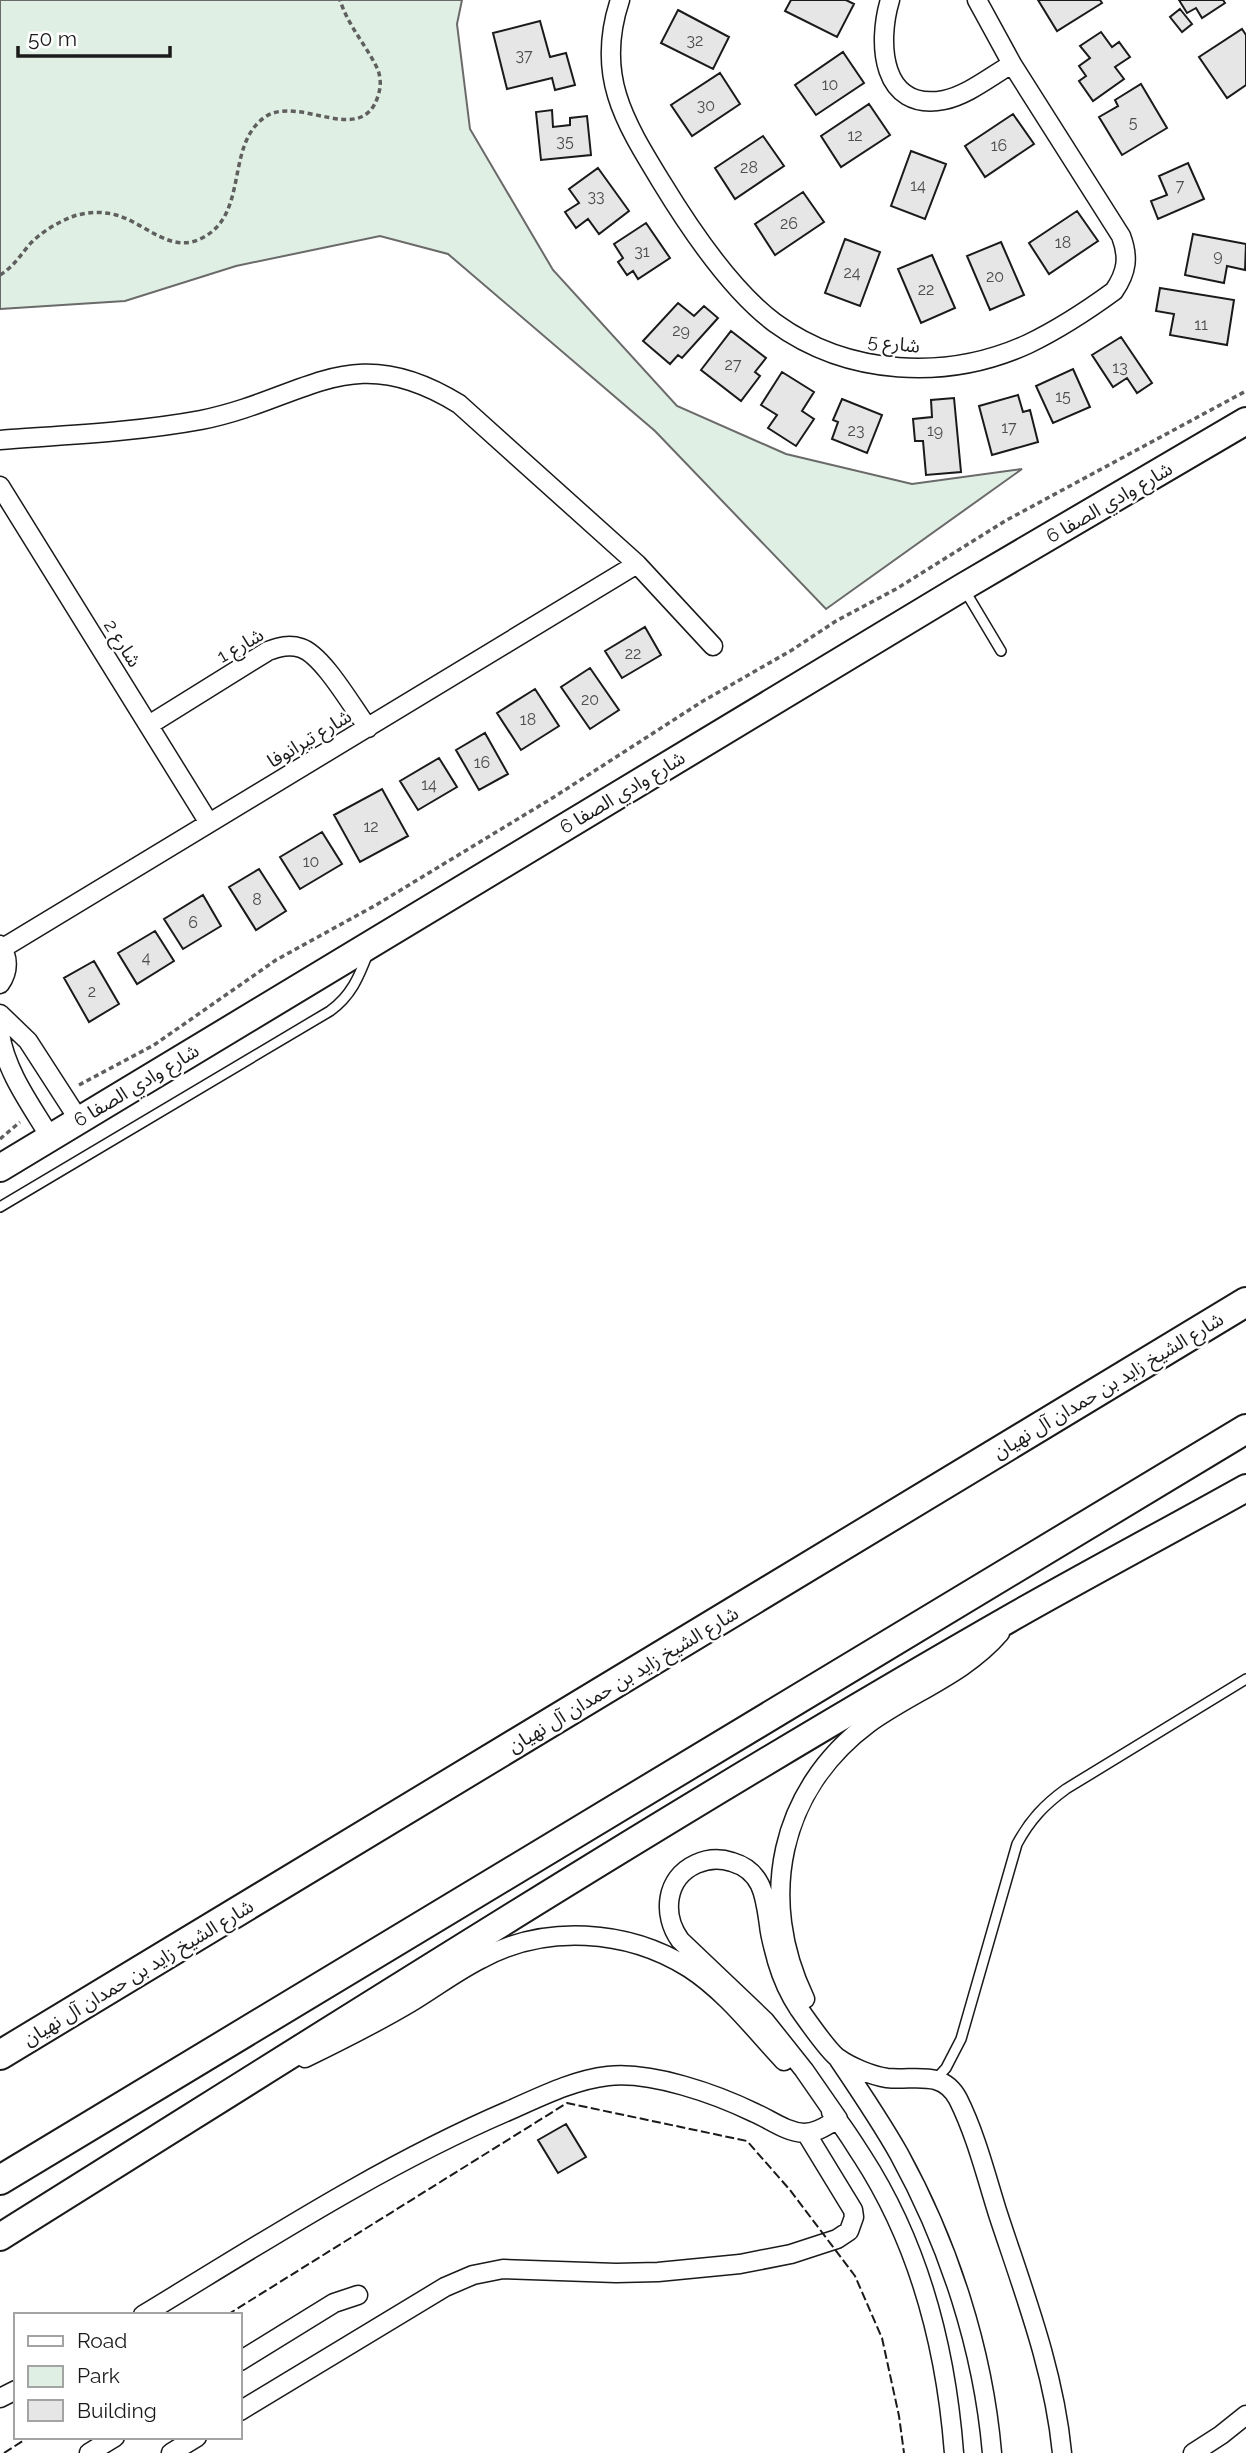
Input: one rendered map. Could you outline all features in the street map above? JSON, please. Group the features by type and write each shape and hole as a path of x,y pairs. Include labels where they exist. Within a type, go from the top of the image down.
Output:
{"main road":[{"name":"شارع الشيخ زايد بن حمدان آل نهيان","path":"0,2055 1246,1302"},
{"path":"0,2180 1246,1429"}],"street":[{"name":"شارع 5","path":"620,0 611,37 611,73 619,108 635,140 673,201 726,274 749,300 774,322 803,341 834,355 867,364 908,369 950,367 990,358 1029,344 1114,291 1122,279 1126,265 1126,250 1121,236 1012,64 977,0"},
{"path":"890,0 884,33 884,53 889,74 897,88 911,98 945,100 961,94 1012,64"},
{"path":"0,440 162,426 200,420 236,412 326,379 351,373 389,374 408,378 434,388 459,404 637,564 713,646"},
{"name":"شارع وادي الصفا 6","path":"0,1168 963,587 1246,421"},
{"name":"شارع 2","path":"0,486 209,823"},
{"name":"شارع تيرانوفا","path":"1,946 637,564"},
{"name":"شارع 1","path":"149,725 268,651 290,646 301,648 319,660 368,728"},
{"path":"0,984 7,968 1,946"},
{"path":"3,1023 28,1041 79,1120"},
{"path":"3,1023 5,1056 50,1137"},
{"path":"31,1105 58,1088"},
{"path":"0,2237 770,1760 1016,1615 1246,1489"},
{"path":"992,2453 979,2368 957,2286 939,2239 899,2153 838,2058 798,1984 783,1941 781,1873 797,1811 821,1770 871,1722 972,1659 995,1640 1016,1615"},
{"path":"954,2453 947,2385 939,2344 912,2256 886,2198 838,2119 791,2053 765,2021 673,1931 668,1909 669,1898 686,1870 696,1864 717,1859 739,1864 756,1878 765,1897 771,1936 783,1980 801,2011 838,2058 888,2078 927,2077 936,2080 953,2092 958,2100 1041,2341 1054,2396 1062,2453"},
{"path":"253,2079 361,2031 481,1959 503,1949 550,1937 599,1937 646,1947 669,1957 709,1983 729,2001 838,2119"},
{"path":"146,2313 408,2158 495,2117 589,2079 629,2075 650,2077 739,2106 794,2132 819,2130 838,2119"},
{"path":"242,2410 445,2287 473,2275 503,2269 616,2273 699,2269 791,2254 844,2236 852,2224 853,2210 807,2133"},
{"path":"242,2360 334,2302 358,2294"},
{"path":"1193,2453 1246,2415"},
{"path":"89,2453 112,2439"},
{"path":"171,2453 194,2439"}],"lane":[{"path":"963,587 1001,651"},
{"path":"0,1207 341,1003 356,982 373,942"},
{"path":"936,2080 946,2068 961,2039 1017,1844 1029,1822 1046,1804 1066,1789 1246,1679"}],"path":[{"path":"0,275 12,267 43,232 58,223 88,213 116,215 171,242 182,243 203,238 222,220 230,206 247,141 262,119 273,112 286,109 346,121 369,111 377,101 381,88 380,75 346,16 340,0"},
{"path":"58,1088 111,1070 154,1045 276,960 376,905 836,621 896,589 1005,521 1246,391"},
{"path":"0,1139 31,1105"}],"green space":[{"path":"0,0 462,0 457,24 470,129 553,270 677,406 786,454 912,484 1022,469 826,609 655,431 448,254 380,236 236,266 125,301 0,309"}],"building":[{"path":"791,0 846,0 854,4 837,37 785,11"},
{"path":"1038,0 1100,0 1102,3 1057,31"},
{"path":"1179,0 1223,0 1225,3 1202,18 1196,8 1187,13"},
{"path":"1180,9 1192,24 1182,32 1170,17"},
{"path":"678,10 729,37 713,69 661,43"},
{"path":"540,21 550,57 566,53 575,85 555,90 552,78 507,89 493,33"},
{"path":"1242,29 1246,35 1246,85 1227,98 1199,57"},
{"path":"1101,32 1112,47 1119,42 1130,57 1115,67 1124,79 1093,101 1079,81 1086,76 1079,66 1090,58 1080,46"},
{"path":"843,52 864,83 816,115 795,85"},
{"path":"720,73 740,104 692,136 671,105"},
{"path":"1141,84 1167,128 1122,155 1099,117 1118,106 1115,100"},
{"path":"869,104 890,135 841,167 821,136"},
{"path":"552,110 553,127 570,125 570,118 587,116 591,155 541,160 536,112"},
{"path":"1013,114 1034,144 985,177 965,146"},
{"path":"763,136 784,166 735,199 715,168"},
{"path":"911,151 946,164 925,219 891,206"},
{"path":"1188,163 1204,199 1158,219 1151,201 1167,195 1159,176"},
{"path":"598,168 629,211 599,234 588,219 576,228 565,212 579,203 569,189"},
{"path":"803,192 824,222 775,255 755,224"},
{"path":"1077,211 1098,241 1049,274 1029,243"},
{"path":"646,223 670,258 638,279 633,271 627,275 618,262 623,258 614,244"},
{"path":"1193,234 1246,244 1245,270 1227,266 1224,283 1185,275"},
{"path":"845,239 880,252 860,306 825,293"},
{"path":"1001,242 1024,295 990,310 967,256"},
{"path":"932,255 955,308 921,323 898,269"},
{"path":"1160,288 1234,300 1227,345 1170,335 1174,314 1156,311"},
{"path":"678,303 694,316 704,306 718,318 682,358 678,355 670,364 643,341"},
{"path":"731,331 766,358 755,372 760,376 741,401 701,370"},
{"path":"1121,337 1152,383 1137,393 1127,378 1113,387 1092,355"},
{"path":"1073,369 1090,407 1053,423 1036,386"},
{"path":"782,372 814,392 802,411 814,419 796,446 768,428 777,415 761,405"},
{"path":"1018,395 1023,412 1030,410 1038,442 992,455 979,406"},
{"path":"954,398 961,472 926,475 923,441 915,441 913,419 932,417 931,400"},
{"path":"842,399 882,415 867,453 832,439 838,422 833,420"},
{"path":"645,627 661,655 622,678 605,651"},
{"path":"590,668 619,710 590,729 561,687"},
{"path":"535,689 559,726 521,750 497,713"},
{"path":"485,733 508,774 479,790 456,750"},
{"path":"439,758 457,787 418,810 400,781"},
{"path":"382,789 408,836 360,862 334,815"},
{"path":"322,832 342,864 300,889 280,857"},
{"path":"259,869 286,911 256,930 229,887"},
{"path":"203,895 221,926 183,949 164,919"},
{"path":"155,931 174,961 137,984 118,953"},
{"path":"94,961 119,1004 89,1022 64,978"},
{"path":"566,2124 586,2157 558,2173 538,2140"}],"fence":[{"path":"230,2313 567,2103 747,2141 790,2190 855,2276 882,2338 904,2453"},
{"path":"4,2453 26,2439"}]}
